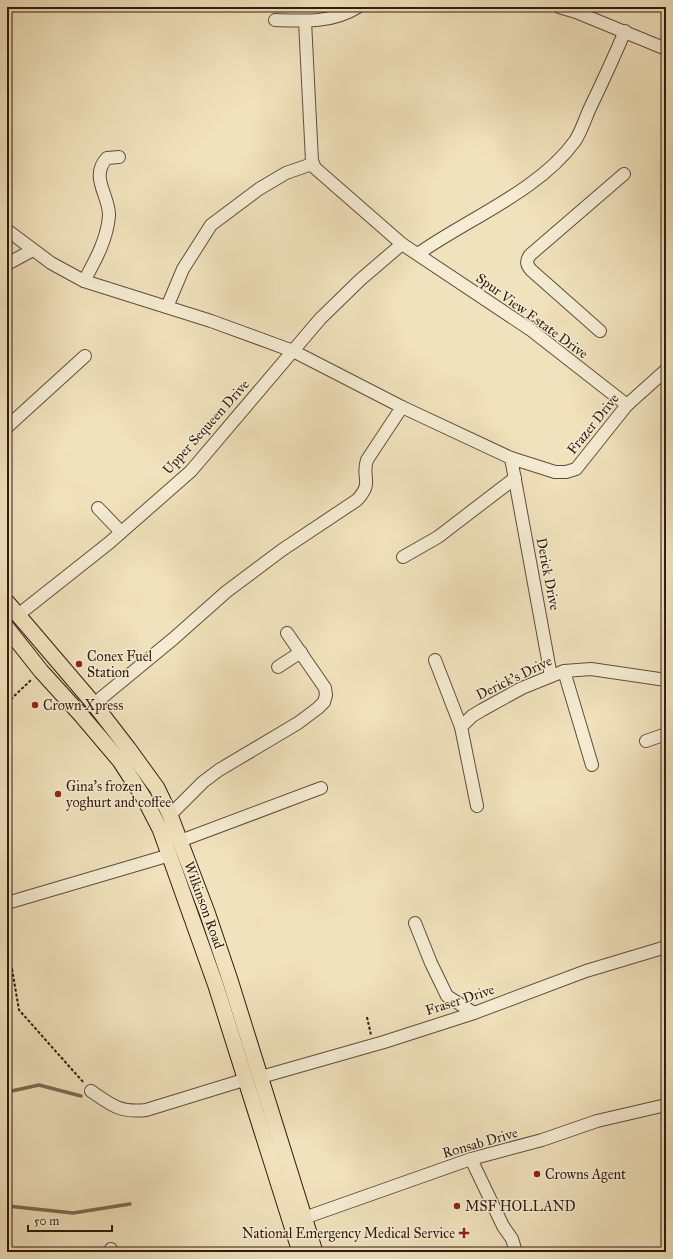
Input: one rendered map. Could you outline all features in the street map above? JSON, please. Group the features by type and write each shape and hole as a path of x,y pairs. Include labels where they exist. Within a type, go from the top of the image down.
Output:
{"main road":[{"name":"Wilkinson Road","path":"7,602 94,704 157,788 170,815 207,912 254,1078 300,1252"},
{"name":"Wilkinson Road","path":"7,628 43,674 120,761 144,798 160,829 254,1078 316,1252"},
{"path":"43,674 60,665"}],"street":[{"path":"275,20 305,21 332,19 346,15 358,7"},
{"path":"560,7 625,31 666,49"},
{"path":"167,307 184,269 211,225 258,189 286,174 312,164 305,21"},
{"path":"418,254 445,235 500,204 530,184 555,163 575,141 625,31"},
{"path":"84,281 99,252 108,222 108,206 100,181 102,165 107,158 119,157"},
{"name":"Spur View Estate Drive","path":"312,164 323,177 402,244 531,330 627,405"},
{"path":"600,331 531,270 527,265 526,260 624,174"},
{"name":"Frazer Drive","path":"7,230 51,263 84,281 211,321 293,351 402,407 511,458 555,472 566,472 576,469 627,405 666,370"},
{"name":"Upper Sequeen Drive","path":"18,615 121,532 191,471 320,319 360,280 402,244"},
{"path":"7,264 33,250"},
{"path":"7,427 84,356"},
{"path":"94,704 173,639 226,592 282,550 357,500 364,493 367,486 365,465 367,460 402,407"},
{"name":"Derick Drive","path":"511,458 551,676"},
{"path":"403,557 438,537 514,478"},
{"path":"98,508 121,532"},
{"path":"170,815 203,782 219,770 298,723 324,702 326,695 325,688 287,633"},
{"path":"278,667 301,652"},
{"path":"434,660 461,727 477,806"},
{"name":"Derick's Drive","path":"461,727 472,716 522,688 564,671 591,669 666,680"},
{"path":"564,671 592,765"},
{"path":"646,741 666,734"},
{"path":"180,841 321,788"},
{"path":"7,902 170,854"},
{"path":"415,923 431,963 447,996 474,1013"},
{"name":"Fraser Drive","path":"91,1091 114,1107 132,1112 146,1110 373,1045 474,1013 586,971 666,947"},
{"name":"Ronsab Drive","path":"304,1218 471,1159 542,1140 597,1121 666,1105"},
{"path":"471,1159 503,1226 512,1238 516,1252"}],"path":[{"path":"7,703 43,674"},
{"path":"7,786 9,792 7,794"},
{"path":"7,970 12,969 19,1010 91,1091"},
{"path":"367,1017 373,1045"}],"waterway":[{"path":"7,1092 39,1085 81,1096"},
{"path":"7,1206 73,1213 130,1204"}],"place":[{"name":"Conex Fuel Station","path":"79,664"},
{"name":"Crown Xpress","path":"35,705"},
{"name":"Gina's frozen yoghurt and coffee","path":"58,794"},
{"name":"Crowns Agent","path":"537,1174"},
{"name":"MSF HOLLAND","path":"457,1206"},
{"name":"National Emergency Medical Service","path":"464,1233"}]}
